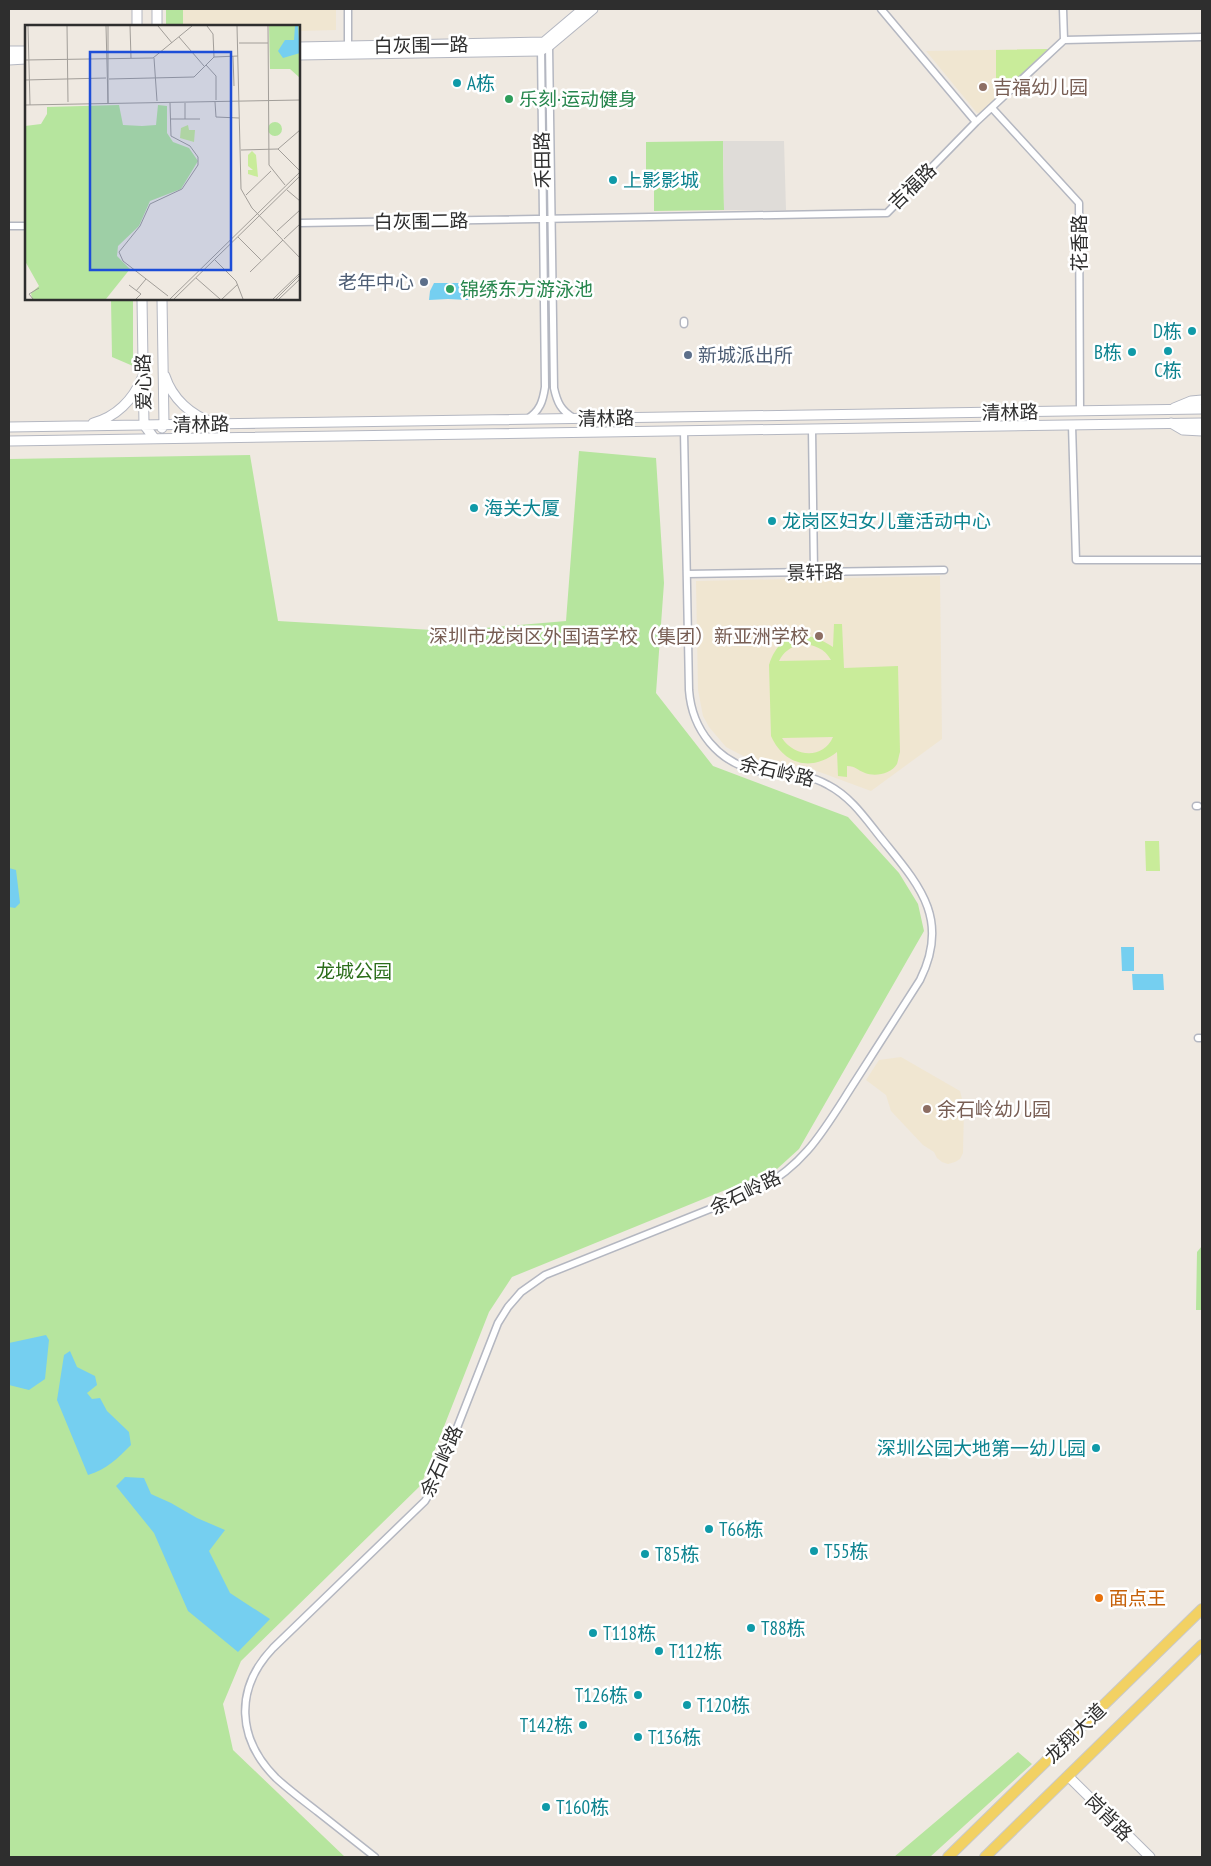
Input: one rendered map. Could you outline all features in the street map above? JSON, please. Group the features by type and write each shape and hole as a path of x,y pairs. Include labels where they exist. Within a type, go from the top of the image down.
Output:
{"main road":[{"path":"137,9 137,25"},
{"path":"157,9 157,25"},
{"path":"544,46 583,9"},
{"path":"544,46 593,9"},
{"name":"白灰围一路","path":"300,55 348,50 544,46"},
{"name":"白灰围一路","path":"300,47 348,50"},
{"path":"9,51 25,51"},
{"path":"9,60 25,59"},
{"name":"爱心路","path":"142,300 144,425 155,439 164,425 162,300"},
{"path":"163,371 167,382 181,403 191,412 205,420 223,424"},
{"path":"80,426 99,421 124,406 143,375"},
{"path":"1172,410 1190,401 1202,400"},
{"name":"清林路","path":"9,428 1202,409"},
{"path":"1123,424 1134,419 1158,418 1160,416 1158,413 1145,410"},
{"name":"清林路","path":"9,441 1202,422"},
{"path":"1171,423 1183,430 1202,431"},
{"name":"龙翔大道","path":"948,1857 1202,1608"},
{"name":"龙翔大道","path":"985,1857 1202,1645"},
{"name":"岗背路","path":"1068,1776 1150,1857"}],"street":[{"path":"348,9 348,50"},
{"path":"881,9 976,122"},
{"path":"1064,9 1064,40 1202,37"},
{"name":"吉福路","path":"542,218 887,212 976,122 1064,40"},
{"name":"禾田路","path":"544,46 551,218 554,388 565,414 575,419"},
{"name":"禾田路","path":"527,419 535,414 540,406 545,387 542,218 544,46"},
{"name":"花香路","path":"992,108 1079,203 1080,411"},
{"name":"白灰围二路","path":"300,223 542,218"},
{"path":"9,226 25,226"},
{"path":"1072,424 1076,560 1202,560"},
{"path":"812,428 814,572"},
{"name":"余石岭路","path":"375,1857 284,1785 255,1752 247,1732 245,1711 248,1691 260,1664 273,1648 425,1501 435,1484 498,1323 514,1299 528,1286 545,1275 755,1191 775,1180 794,1166 816,1141 920,980 930,953 932,924 924,896 914,879 852,802 830,785 812,778 794,773 760,771 741,766 717,751 704,736 695,719 690,700 684,431"},
{"name":"景轩路","path":"687,574 944,570"}],"shaded area":[{"path":"183,9 336,9 336,30 300,31 300,25 183,25"},
{"name":"吉福幼儿园","path":"1050,49 981,113 977,113 926,51"},
{"path":"723,141 784,141 786,210 724,210"},
{"name":"深圳市龙岗区外国语学校（集团）新亚洲学校","path":"940,576 942,739 871,791 806,767 749,759 726,747 709,727 703,716 698,690 696,581"},
{"name":"余石岭幼儿园","path":"901,1057 960,1091 964,1107 963,1153 960,1159 955,1162 948,1164 937,1158 934,1152 923,1145 891,1111 886,1095 866,1080 879,1060"}],"green space":[{"path":"166,9 183,9 183,25 166,25"},
{"path":"1048,49 996,98 996,50"},
{"path":"723,141 724,210 654,211 654,171 646,171 646,142"},
{"path":"111,300 133,300 133,366 112,357"},
{"name":"龙城公园","path":"579,451 656,458 664,583 656,693 713,766 848,817 899,873 918,904 924,931 799,1149 777,1169 512,1277 489,1312 421,1485 241,1661 223,1704 233,1750 345,1857 9,1857 9,459 250,455 278,621 449,631 566,621"},
{"path":"834,624 842,624 844,668 898,666 900,752 897,764 887,772 878,775 869,774 855,767 847,766 847,777 838,776 837,752 818,762 800,762 783,754 771,736 769,665 774,653 787,639 795,636 814,637 833,647","holes":["801,644 819,648 831,660 779,661 788,650","833,737 822,750 808,753 794,749 782,738"]},
{"path":"1145,841 1159,841 1160,871 1146,871"},
{"path":"1202,1246 1202,1310 1196,1310 1197,1252"},
{"path":"1018,1752 1032,1764 930,1857 894,1857"}],"water":[{"name":"锦绣东方游泳池","path":"434,283 473,283 469,291 468,300 429,300 430,291"},
{"path":"9,868 16,870 20,903 15,908 9,907"},
{"path":"1121,947 1134,947 1134,971 1122,971"},
{"path":"1132,974 1163,974 1164,990 1133,990"},
{"path":"46,1335 49,1340 45,1379 29,1390 9,1385 9,1343"},
{"path":"70,1351 77,1367 95,1376 97,1385 87,1393 92,1399 100,1398 107,1411 129,1432 131,1445 106,1467 88,1475 57,1400 64,1355"},
{"path":"125,1477 144,1478 151,1494 225,1530 209,1551 230,1593 270,1619 238,1652 188,1611 154,1533 116,1486"}],"place":[{"name":"A栋","path":"457,83"},
{"name":"吉福幼儿园","path":"983,87"},
{"name":"乐刻·运动健身","path":"509,99"},
{"name":"上影影城","path":"613,180"},
{"name":"老年中心","path":"424,282"},
{"name":"锦绣东方游泳池","path":"450,289"},
{"name":"D栋","path":"1192,331"},
{"name":"C栋","path":"1168,351"},
{"name":"B栋","path":"1132,352"},
{"name":"新城派出所","path":"688,355"},
{"name":"海关大厦","path":"474,508"},
{"name":"龙岗区妇女儿童活动中心","path":"772,521"},
{"name":"深圳市龙岗区外国语学校（集团）新亚洲学校","path":"819,636"},
{"name":"余石岭幼儿园","path":"927,1109"},
{"name":"深圳公园大地第一幼儿园","path":"1096,1448"},
{"name":"T66栋","path":"709,1529"},
{"name":"T55栋","path":"814,1551"},
{"name":"T85栋","path":"645,1554"},
{"name":"面点王","path":"1099,1598"},
{"name":"T88栋","path":"751,1628"},
{"name":"T118栋","path":"593,1633"},
{"name":"T112栋","path":"659,1651"},
{"name":"T126栋","path":"638,1695"},
{"name":"T120栋","path":"687,1705"},
{"name":"T142栋","path":"583,1725"},
{"name":"T136栋","path":"638,1737"},
{"name":"T160栋","path":"546,1807"}]}
